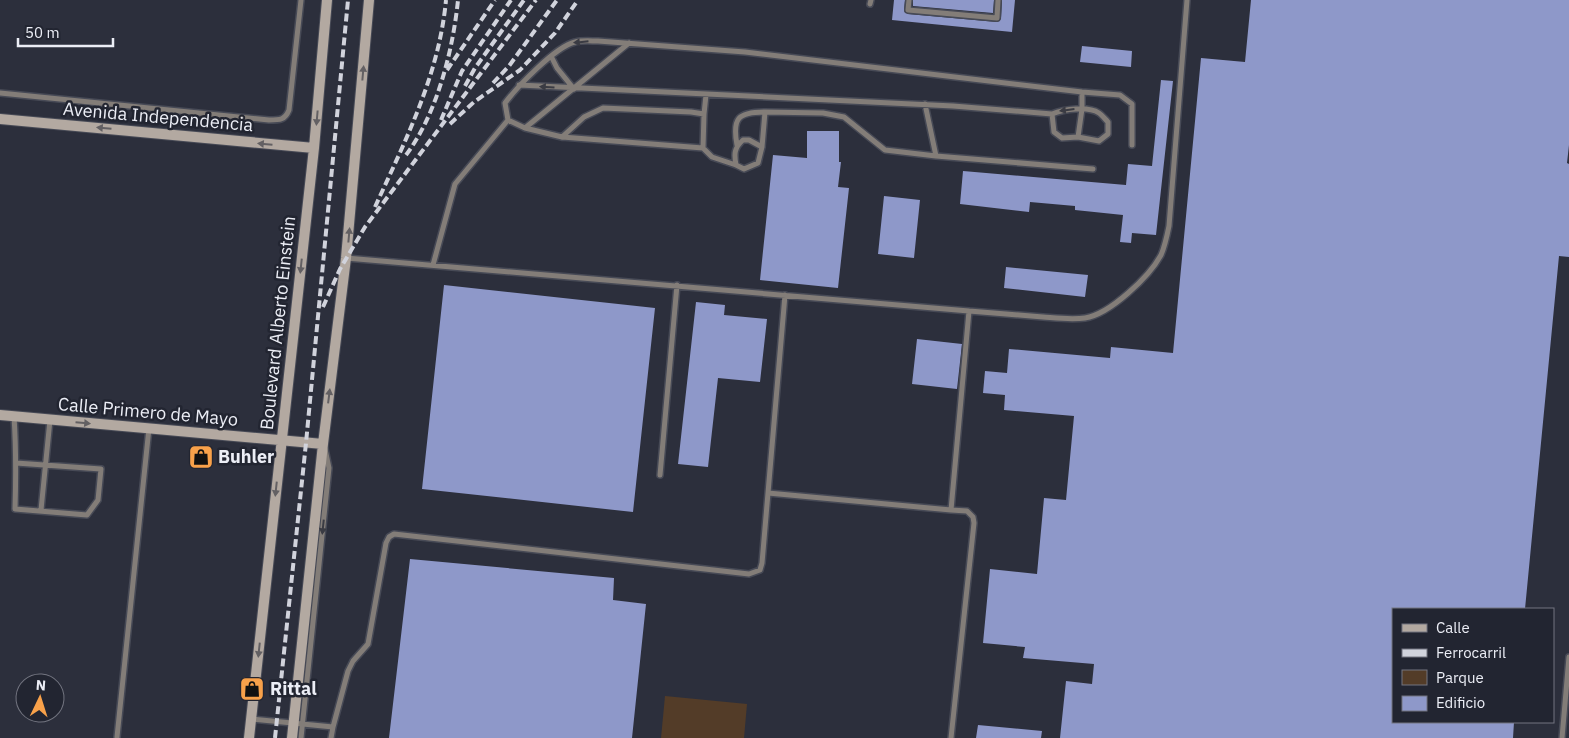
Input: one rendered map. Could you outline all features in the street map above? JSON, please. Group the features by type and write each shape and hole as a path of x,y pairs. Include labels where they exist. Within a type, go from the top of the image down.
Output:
{"main road":[{"name":"Boulevard Alberto Einstein","path":"249,738 314,148 327,0"},
{"path":"292,738 299,723 323,444 346,258 369,0"},
{"name":"Avenida Independencia","path":"0,118 314,148"},
{"name":"Calle Primero de Mayo","path":"0,415 323,444"}],"lane":[{"path":"0,93 269,120 282,119 289,110 301,0"},
{"path":"908,0 908,10 997,18 998,0"},
{"path":"346,258 1066,319 1095,315 1125,295 1145,276 1160,257 1165,244 1169,226 1187,0"},
{"path":"508,120 504,103 519,85 551,56 574,42 598,41 745,52 1120,95 1132,104 1132,145"},
{"path":"525,128 629,44"},
{"path":"551,56 557,68 574,89"},
{"path":"519,85 925,104 1052,114 1063,110 1082,109 1098,112 1108,122 1108,134 1099,141 1062,138 1054,132 1052,114"},
{"path":"1078,138 1082,92"},
{"path":"703,148 706,95"},
{"path":"925,104 936,156"},
{"path":"562,137 584,117 603,108 704,114"},
{"path":"737,146 736,124 739,117 743,114 752,112 823,113 844,117 885,150 1093,169"},
{"path":"508,120 525,128 562,137 703,148 712,157 744,169 758,163 762,147 765,112"},
{"path":"433,265 455,184 508,120"},
{"path":"736,165 734,153 742,140 749,140 762,147"},
{"path":"660,475 677,285"},
{"path":"331,738 348,671 368,644 386,543 394,534 749,574 760,570 785,295"},
{"path":"951,510 970,311"},
{"path":"14,416 15,509 87,515 98,500 101,468 16,463"},
{"path":"41,510 50,420"},
{"path":"117,737 148,428"},
{"path":"768,493 967,511 973,517 974,523 951,738"},
{"path":"1562,738 1569,657"},
{"path":"251,719 334,727"},
{"path":"299,723 301,738"}],"green space":[{"path":"665,696 747,704 744,738 661,738"}],"building":[{"path":"894,0 905,0 904,11 908,14 997,22 1001,19 1002,0 1015,0 1012,32 892,20"},
{"path":"913,0 994,0 993,13 913,6"},
{"path":"1251,0 1569,0 1569,145 1567,163 1569,164 1569,257 1559,256 1525,608 1392,608 1392,723 1514,723 1513,738 1060,738 1066,681 1092,684 1094,664 1023,658 1025,647 983,643 990,569 1037,574 1044,498 1066,500 1074,416 1004,410 1005,395 983,393 985,371 1007,373 1009,349 1110,358 1111,347 1173,353 1201,58 1245,62"},
{"path":"1082,46 1132,51 1131,67 1080,62"},
{"path":"1161,80 1173,81 1156,235 1132,233 1131,243 1120,242 1123,215 1075,210 1075,206 1030,202 1029,212 960,204 963,171 1126,185 1128,164 1152,166"},
{"path":"807,131 839,131 839,162 841,162 838,187 849,188 838,288 760,280 773,155 807,158"},
{"path":"884,196 920,200 914,258 878,254"},
{"path":"1006,267 1088,275 1085,297 1004,288"},
{"path":"444,285 655,308 633,512 422,489"},
{"path":"696,302 725,305 724,315 767,319 760,382 718,378 708,467 678,464"},
{"path":"917,339 962,344 957,389 912,384"},
{"path":"410,559 614,578 613,600 646,604 632,738 389,738"},
{"path":"978,725 1042,731 1041,738 976,738"}],"railway":[{"path":"275,738 306,443 348,0"},
{"path":"375,207 420,106 429,81 442,28 446,0"},
{"path":"406,155 427,121 442,81 452,40 458,0"},
{"path":"447,70 495,0"},
{"path":"441,120 462,71 511,0"},
{"path":"465,86 475,68 524,0"},
{"path":"323,307 340,269 365,227 536,0"},
{"path":"493,83 509,66 557,0"},
{"path":"450,124 474,102 520,70 555,33 578,0"}],"place":[{"name":"Buhler","path":"201,457"},
{"name":"Rittal","path":"252,689"}]}
